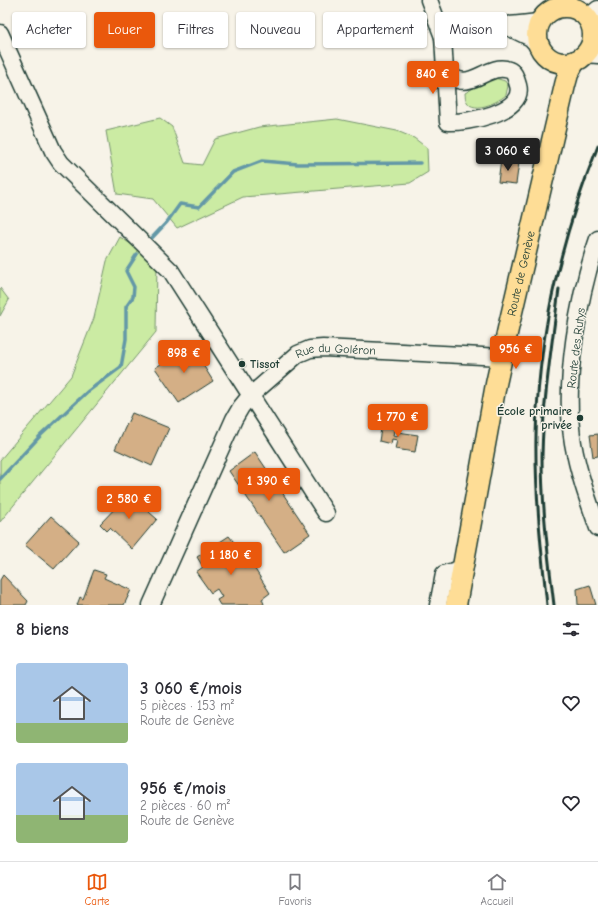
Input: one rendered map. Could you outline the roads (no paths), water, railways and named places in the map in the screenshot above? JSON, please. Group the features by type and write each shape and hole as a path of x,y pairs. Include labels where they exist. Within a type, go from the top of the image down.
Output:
{"main road":[{"name":"Route de Genève","path":"456,605 502,357 567,78 586,57 591,46 586,18 557,8 545,12 537,37 545,53 553,78 554,132"},
{"path":"545,53 561,62 586,57"}],"street":[{"path":"429,0 435,16"},
{"path":"507,25 545,12"},
{"path":"507,27 531,38 545,53"},
{"path":"0,32 53,151 61,163 171,271 326,513"},
{"path":"444,48 448,122 470,121 502,110 514,102 518,95 519,88 514,75 510,70 498,69 473,80 464,81 453,78 445,68"},
{"name":"Route des Rutys","path":"598,239 583,293 573,350 570,387 573,443 581,480 598,528"},
{"name":"Rue du Goléron","path":"150,605 234,419 241,407 250,396 298,354 310,349 331,348 502,357"},
{"path":"438,605 444,574 463,568"}],"waterway":[{"path":"149,241 167,222 180,204 199,207 233,172 262,161 298,164 420,163"},
{"path":"0,479 41,435 87,392 121,367 126,339 126,307 133,297 134,287 126,271 137,254"}],"railway":[{"path":"547,605 536,478 536,435 541,361 554,288 563,252 573,216 598,146"},
{"path":"554,605 544,512 542,456 546,393 559,289"}],"place":[{"name":"Tissot","path":"242,364"},
{"name":"École primaire privée","path":"580,418"}]}
